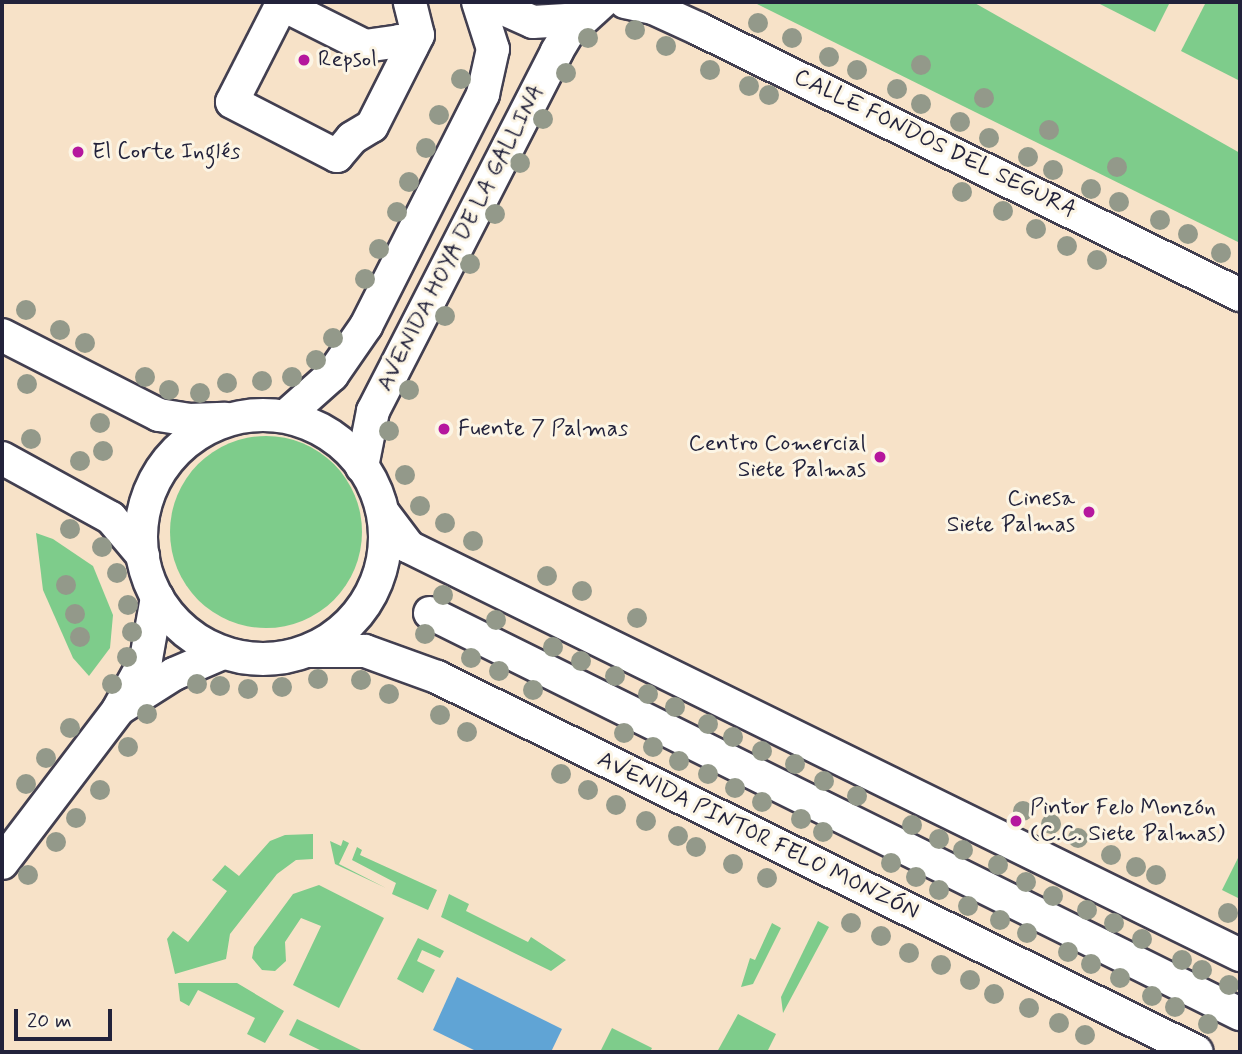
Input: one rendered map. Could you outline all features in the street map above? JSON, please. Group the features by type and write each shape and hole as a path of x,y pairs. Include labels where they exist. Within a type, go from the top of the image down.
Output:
{"street":[{"path":"409,2 418,35 412,47 372,126 352,138 337,156 232,103 282,3 365,46 399,41 412,47"},
{"name":"AVENIDA HOYA DE LA GALLINA","path":"286,416 332,375 366,326 483,94 493,48 478,2"},
{"path":"488,2 533,23 606,6"},
{"name":"AVENIDA HOYA DE LA GALLINA","path":"362,467 373,411 557,51 606,6"},
{"name":"CALLE FONDOS DEL SEGURA","path":"606,6 653,8 1240,295"},
{"path":"2,335 159,415 189,421 286,416 335,435 362,467 383,514 409,547 1240,955"},
{"path":"233,418 200,432 172,455 152,485 142,520 143,556 157,597 184,631 223,653 267,660 310,650 346,628 371,595 384,556 383,514"},
{"path":"2,458 111,517 143,556"},
{"path":"2,863 118,710 146,659 157,597"},
{"path":"429,613 1240,1014"},
{"name":"AVENIDA PINTOR FELO MONZÓN","path":"310,650 365,652 437,677 1197,1052"},
{"path":"118,710 173,674 223,653"}],"green space":[{"path":"753,2 973,2 1240,153 1240,243"},
{"path":"1096,2 1170,2 1155,32"},
{"path":"1206,2 1240,2 1240,81 1181,51"},
{"path":"266,436 303,444 334,464 354,495 362,532 354,569 334,600 303,620 266,628 229,620 198,600 178,569 170,532 178,495 198,464 229,444"},
{"path":"36,533 53,539 93,566 113,615 110,648 89,676 73,658 43,590"},
{"path":"313,834 313,859 296,860 277,874 230,934 226,959 175,974 167,939 173,931 188,942 227,891 212,880 225,865 239,876 270,841 285,835"},
{"path":"343,840 349,843 339,864 386,888 335,864 330,841 341,846"},
{"path":"357,847 362,850 360,855 437,890 428,910 392,894 396,883 352,860"},
{"path":"1240,854 1240,899 1222,890"},
{"path":"319,885 384,918 339,1008 293,985 321,926 301,918 285,942 286,961 275,971 262,970 252,958 254,947 293,894"},
{"path":"449,894 469,904 466,911 528,942 531,937 566,960 551,971 441,917"},
{"path":"818,921 829,927 783,1013 781,997"},
{"path":"772,923 781,928 753,984 741,987 750,958 755,960"},
{"path":"418,938 444,951 440,958 422,950 417,961 435,970 423,993 397,979"},
{"path":"178,983 237,983 284,1011 265,1043 247,1034 255,1018 198,990 189,1006 180,1001"},
{"path":"738,1014 776,1034 767,1052 717,1052"},
{"path":"297,1019 365,1052 324,1052 289,1035"},
{"path":"612,1028 652,1048 650,1052 600,1052"}],"water":[{"path":"457,977 562,1029 551,1052 478,1052 433,1030"}],"place":[{"name":"Repsol","path":"304,60"},
{"name":"El Corte Inglés","path":"78,152"},
{"name":"Fuente 7 Palmas","path":"444,429"},
{"name":"Centro Comercial Siete Palmas","path":"880,457"},
{"name":"Cinesa Siete Palmas","path":"1089,512"},
{"name":"Pintor Felo Monzón (C.C. Siete Palmas)","path":"1016,821"}]}
